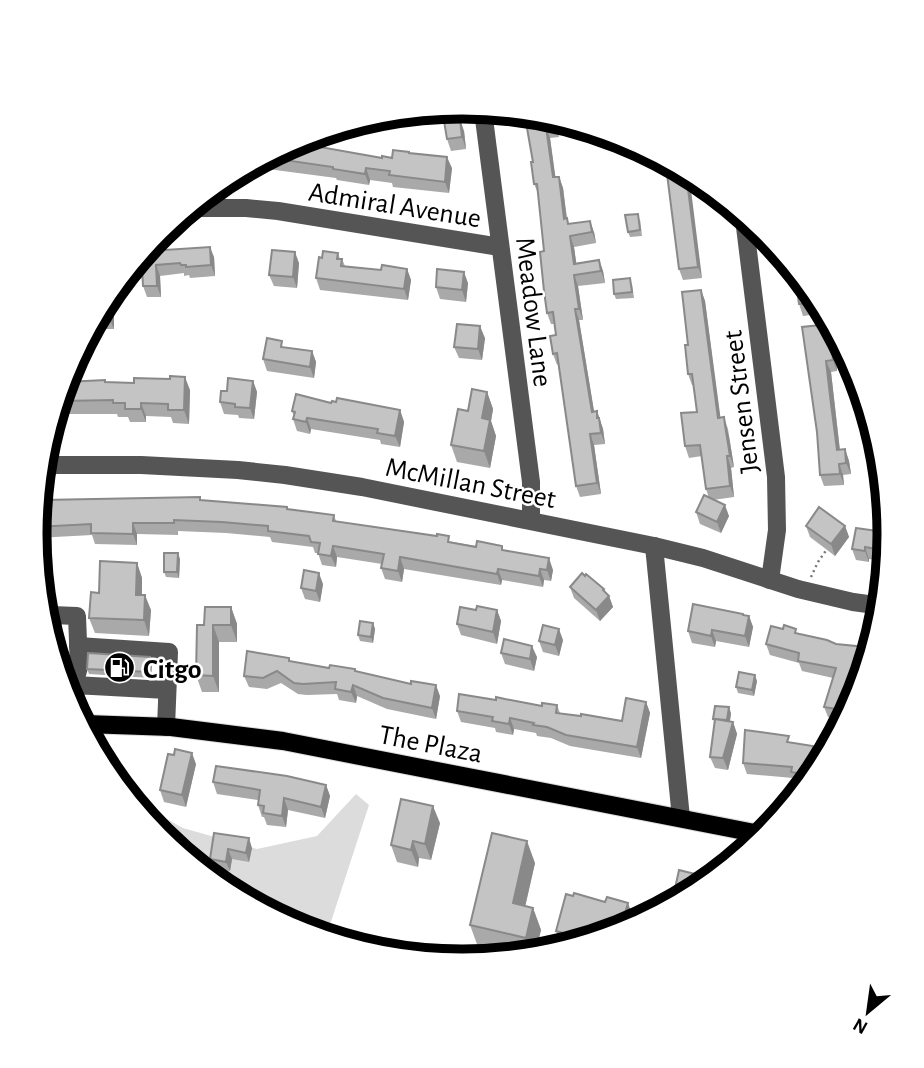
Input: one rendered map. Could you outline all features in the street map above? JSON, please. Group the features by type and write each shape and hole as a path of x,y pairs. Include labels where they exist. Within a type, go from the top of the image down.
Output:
{"main road":[{"name":"The Plaza","path":"93,723 166,727 283,741 750,832"}],"street":[{"name":"Meadow Lane","path":"484,120 531,482 531,520"},
{"name":"Admiral Avenue","path":"206,208 278,211 500,247"},
{"name":"Jensen Street","path":"746,232 776,477 777,530 771,580"},
{"name":"McMillan Street","path":"53,465 229,469 373,489 654,546 703,558 808,591 871,604"},
{"path":"654,546 681,818"},
{"path":"55,615 77,616 79,667 73,678"},
{"path":"78,646 169,652 166,727"},
{"path":"76,685 167,690"}],"path":[{"path":"808,591 813,571 827,549"}],"shaded area":[{"path":"356,794 369,805 329,927 279,906 232,879 189,846 155,813 183,828 257,849 317,836"}],"building":[{"path":"460,119 462,137 447,139 444,121"},
{"path":"527,128 546,128 553,177 559,177 564,219 567,218 568,224 590,221 592,232 570,236 574,264 599,260 601,271 574,275 579,309 575,309 592,412 597,411 601,433 590,434 597,483 576,486 557,353 553,354 550,336 556,335 553,312 547,313 544,291 540,252 544,251 537,184 534,184"},
{"path":"320,144 320,147 382,158 392,158 393,150 447,157 445,182 389,175 390,171 366,168 365,174 284,160"},
{"path":"667,174 688,186 698,267 679,269"},
{"path":"638,214 640,230 628,232 625,215"},
{"path":"164,246 165,250 210,247 211,265 156,265 157,286 143,286 142,271"},
{"path":"272,250 295,252 293,277 269,275"},
{"path":"323,251 338,253 337,259 342,259 341,266 381,270 382,265 407,269 404,289 316,278 319,257 322,258"},
{"path":"437,269 464,272 462,290 436,287"},
{"path":"630,278 632,292 614,294 613,280"},
{"path":"701,290 718,418 724,417 730,456 727,456 730,486 706,489 700,445 685,446 681,413 697,412 692,374 688,374 685,345 688,345 682,292"},
{"path":"797,291 807,303 799,304"},
{"path":"457,324 480,326 478,349 454,347"},
{"path":"820,325 832,347 833,360 826,361 837,450 845,449 846,463 839,464 840,474 820,475 817,432 802,327"},
{"path":"267,338 282,341 281,347 312,351 310,367 263,359"},
{"path":"170,376 185,377 184,410 168,410 168,404 141,403 141,409 125,409 125,403 113,403 113,400 69,401 77,381 105,380 134,383 134,378 170,379"},
{"path":"228,378 253,381 250,408 220,402 221,391 227,391"},
{"path":"472,389 487,392 482,418 490,420 484,451 451,445 458,409 468,411"},
{"path":"296,394 331,403 336,402 337,398 400,410 395,436 377,433 378,429 307,418 306,422 293,419"},
{"path":"704,495 725,505 717,522 696,512"},
{"path":"200,497 200,500 287,507 334,515 333,521 449,536 448,542 476,547 477,541 502,546 502,550 549,558 547,570 540,569 539,576 498,569 497,574 400,557 398,571 381,568 384,554 333,546 331,556 318,554 320,543 311,542 309,536 268,531 268,526 174,520 174,523 133,523 133,534 91,533 91,524 47,526 49,500"},
{"path":"819,507 845,526 831,544 806,526"},
{"path":"856,528 877,531 876,549 852,549"},
{"path":"164,553 178,553 177,572 164,572"},
{"path":"100,561 137,563 136,595 145,595 144,620 89,618 91,592 99,593"},
{"path":"304,570 319,573 316,591 301,588"},
{"path":"582,573 609,596 596,610 570,587"},
{"path":"693,604 749,616 745,636 712,630 711,636 688,631"},
{"path":"477,606 497,610 493,632 457,624 460,607 476,610"},
{"path":"205,607 231,607 231,625 213,625 213,676 196,675 197,625 204,625"},
{"path":"360,621 373,623 371,637 358,635"},
{"path":"543,625 559,629 555,645 539,641"},
{"path":"784,625 796,629 795,633 836,644 861,647 838,709 824,707 836,668 798,661 799,653 766,644 771,626 783,629"},
{"path":"504,639 532,646 530,659 501,653"},
{"path":"247,651 329,668 330,665 355,669 411,684 411,681 436,685 432,708 383,698 353,685 351,692 335,689 336,682 294,683 277,671 263,678 244,676"},
{"name":"Citgo","path":"88,653 150,657 149,672 87,669"},
{"path":"739,672 755,675 752,690 736,687"},
{"path":"459,694 496,700 496,697 542,706 542,703 557,705 556,713 622,721 626,698 646,702 637,747 566,735 547,727 533,725 534,723 510,718 509,724 492,721 493,717 457,711"},
{"path":"715,706 729,707 727,720 713,719"},
{"path":"715,719 733,722 723,758 710,757"},
{"path":"745,730 789,736 787,742 813,746 814,753 800,774 791,772 792,767 743,763"},
{"path":"175,749 192,753 182,795 160,790 168,754 174,755"},
{"path":"216,766 287,776 326,785 321,807 284,798 282,816 263,813 264,806 258,805 260,790 213,782"},
{"path":"401,799 433,806 425,844 413,841 411,850 391,845"},
{"path":"214,833 249,838 246,853 228,849 226,862 210,859"},
{"path":"492,833 527,841 513,903 533,908 526,938 470,925"},
{"path":"679,870 698,875 692,879 675,889"},
{"path":"574,893 605,902 607,897 628,903 624,915 621,917 570,935 556,931 566,894 573,896"}],"place":[{"name":"Citgo","path":"120,668"}]}
